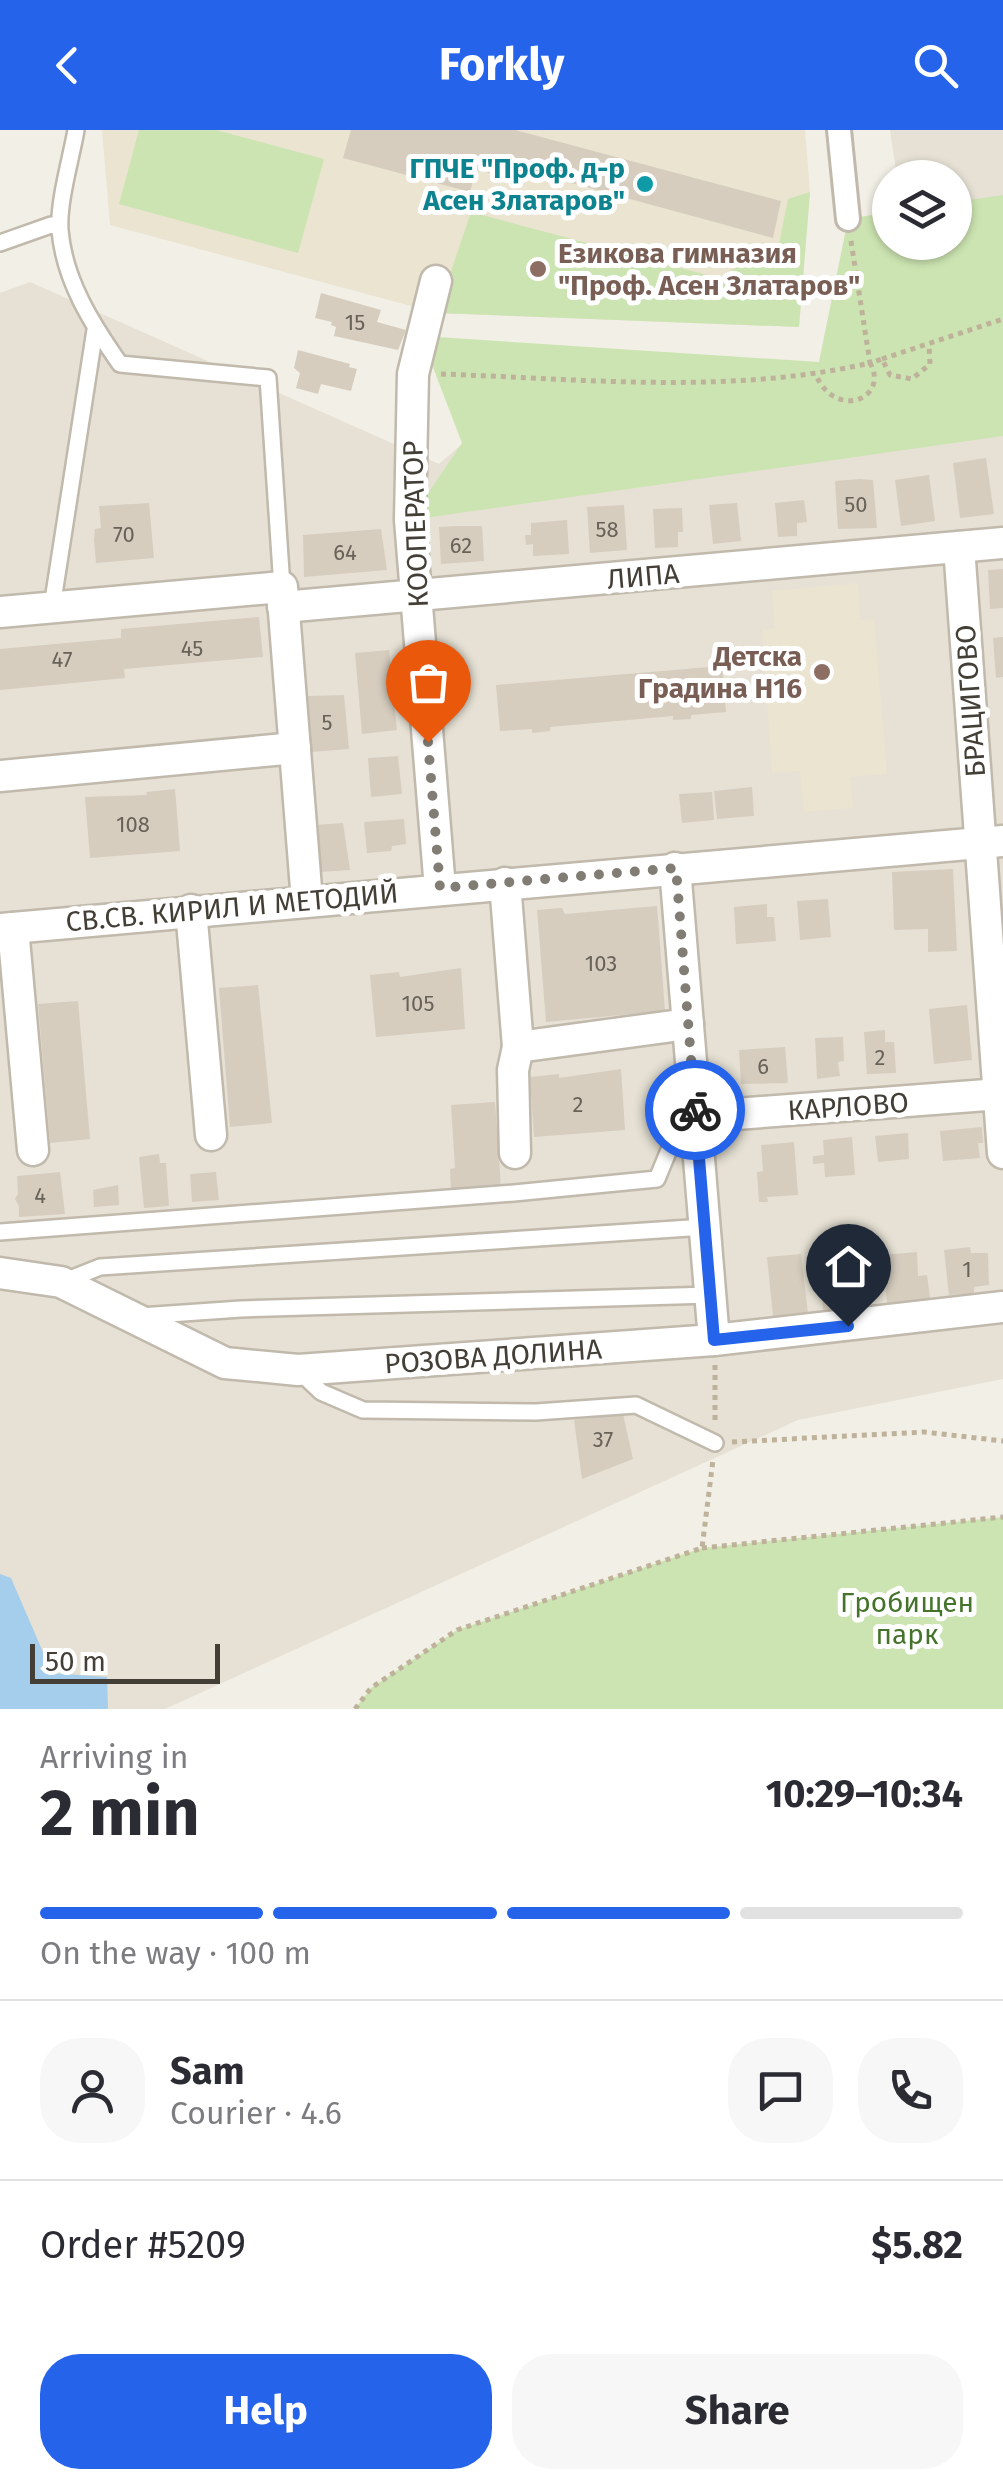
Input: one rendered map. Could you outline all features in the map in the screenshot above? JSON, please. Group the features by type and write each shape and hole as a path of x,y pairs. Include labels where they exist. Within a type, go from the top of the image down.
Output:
{"street":[{"path":"839,130 848,219"},
{"name":"КООПЕРАТОР","path":"436,280 414,374 410,520 440,888"},
{"name":"ЛИПА","path":"0,612 283,597 415,596 1003,543"},
{"name":"БРАЦИГОВО","path":"959,548 988,730 1003,1153"},
{"path":"283,597 307,901"},
{"path":"0,776 295,748"},
{"name":"СВ.СВ. КИРИЛ И МЕТОДИЙ","path":"6,928 992,842"},
{"path":"676,868 714,1340"},
{"path":"505,883 518,1048 513,1070 516,1153"},
{"path":"191,910 211,1135"},
{"path":"6,928 33,1150"},
{"path":"518,1048 688,1024"},
{"name":"КАРЛОВО","path":"695,1111 1000,1094"},
{"name":"РОЗОВА ДОЛИНА","path":"0,1273 61,1282 225,1362 298,1370 714,1340 1003,1307"}],"lane":[{"path":"76,130 59,227 68,272 96,330 120,364 268,378 283,597"},
{"path":"0,243 51,225 59,227"},
{"path":"52,607 96,330"},
{"path":"0,1232 514,1194 657,1179 676,1134 679,1106 695,1111"},
{"path":"61,1282 100,1267 705,1228"},
{"path":"131,1316 260,1308 710,1295"},
{"path":"298,1370 322,1392 363,1410 536,1412 636,1406 715,1443"}],"path":[{"path":"816,375 828,394 838,401 857,400 870,392 875,382 848,219"},
{"path":"414,374 722,383 816,375 870,363 1003,319"},
{"path":"882,359 890,375 912,379 930,364 929,345"},
{"path":"702,1548 715,1443 714,1340"},
{"path":"715,1443 924,1432 1003,1441"},
{"path":"355,1709 370,1688 457,1630 702,1548 1003,1517"}],"shaded area":[{"name":"Езикова гимназия \"Проф. Асен Златаров\"","path":"102,130 805,130 810,192 799,327 437,313 110,225"},
{"path":"890,130 1003,130 1003,1379 798,1420 165,1709 0,1709 0,293 30,282 439,464 462,444 882,407 947,260 972,260 972,160 894,160"},
{"name":"Детска Градина Н16","path":"858,583 860,620 874,620 887,774 850,777 853,808 804,812 800,771 772,773 762,630 775,628 772,591"}],"green space":[{"path":"139,130 216,130 324,159 298,253 119,204"},
{"path":"810,192 799,327 437,313 471,212 718,278 779,244 788,199"},
{"path":"1003,195 1003,436 410,520 462,443 421,336 819,362 848,219 872,215 872,260 972,260 972,200"},
{"name":"Гробищен парк","path":"1003,1517 1003,1709 355,1709 371,1688 457,1630 702,1548"}],"water":[{"path":"0,1574 11,1578 52,1673 107,1677 108,1709 0,1709"}],"building":[{"name":"ГПЧЕ \"Проф. д-р Асен Златаров\"","path":"351,130 515,130 781,201 773,238 502,164 499,176 476,169 470,192 343,158"},
{"path":"321,293 381,310 377,322 406,330 398,350 334,336 336,327 332,322 315,318"},
{"path":"298,350 357,369 351,391 321,384 318,394 296,388 300,373 294,368"},
{"path":"986,458 994,514 960,518 953,463"},
{"path":"929,475 935,521 901,526 895,480"},
{"path":"873,480 877,528 838,529 835,481"},
{"path":"804,500 807,522 797,523 797,536 778,537 775,503"},
{"path":"149,503 154,558 96,563 94,540 95,529 101,528 99,506"},
{"path":"737,503 741,541 713,544 709,505"},
{"path":"624,505 627,550 590,553 587,507"},
{"path":"682,508 683,532 678,532 678,547 655,548 653,509"},
{"path":"567,520 569,554 533,556 533,544 526,545 525,535 531,535 531,523"},
{"path":"482,526 484,561 441,564 439,527"},
{"path":"381,529 387,570 304,577 303,535"},
{"path":"1003,569 1003,608 990,609 988,570"},
{"path":"259,617 263,657 124,669 125,678 0,690 0,649 121,638 121,629"},
{"path":"1003,637 1003,677 996,678 993,638"},
{"path":"389,650 397,730 362,734 355,653"},
{"path":"722,666 726,712 691,715 691,719 673,720 673,716 550,727 550,731 532,733 532,729 500,731 496,685"},
{"path":"344,695 349,749 310,752 307,696"},
{"path":"398,756 402,794 371,797 368,758"},
{"path":"752,787 754,816 717,819 714,791"},
{"path":"175,789 180,851 90,858 85,797 147,795 146,792"},
{"path":"712,792 714,820 682,823 679,794"},
{"path":"404,819 406,844 392,846 391,851 367,853 364,822"},
{"path":"343,823 350,870 320,872 315,825"},
{"path":"953,869 957,951 928,952 928,929 894,930 892,872"},
{"path":"828,899 831,937 800,940 797,901"},
{"path":"767,904 767,917 774,917 776,941 736,944 734,907"},
{"path":"657,906 665,1011 546,1022 537,910 562,908 565,914"},
{"path":"461,968 465,1029 376,1037 370,975 399,972 400,977"},
{"path":"258,985 272,1123 230,1127 219,988"},
{"path":"78,1001 90,1139 50,1143 38,1004"},
{"path":"967,1005 972,1060 934,1064 929,1009"},
{"path":"885,1030 885,1042 894,1042 896,1073 867,1074 864,1032"},
{"path":"843,1037 844,1061 838,1062 840,1076 817,1079 815,1038"},
{"path":"785,1047 788,1083 741,1084 739,1050"},
{"path":"621,1069 625,1130 534,1137 530,1077 559,1074 559,1078"},
{"path":"495,1102 501,1187 451,1190 450,1169 455,1168 451,1105"},
{"path":"982,1127 980,1158 943,1161 940,1131"},
{"path":"908,1133 909,1159 878,1162 875,1136"},
{"path":"852,1137 855,1175 825,1177 824,1163 813,1164 813,1156 824,1155 823,1140"},
{"path":"794,1142 798,1195 767,1197 768,1202 759,1202 757,1172 763,1171 761,1145"},
{"path":"159,1154 160,1163 166,1163 169,1206 144,1208 139,1157"},
{"path":"60,1172 65,1214 19,1217 15,1199 17,1176"},
{"path":"216,1172 219,1200 192,1202 190,1174"},
{"path":"118,1185 119,1205 94,1207 93,1190"},
{"path":"970,1247 971,1253 988,1253 989,1285 974,1287 974,1293 949,1295 944,1250"},
{"path":"917,1252 918,1276 927,1275 932,1312 889,1316 881,1255"},
{"path":"801,1254 808,1313 773,1316 767,1257"},
{"path":"858,1258 863,1306 823,1310 821,1287 827,1286 823,1262"},
{"path":"623,1414 633,1459 582,1479 574,1420"}],"way so far":[{"path":"428,742 440,888 676,868 695,1110"}],"place":[{"name":"ГПЧЕ \"Проф. д-р Асен Златаров\"","path":"645,184"},
{"name":"Езикова гимназия \"Проф. Асен Златаров\"","path":"538,269"},
{"name":"Детска Градина Н16","path":"822,672"}],"route":[{"path":"695,1110 714,1340 848,1326"}]}
